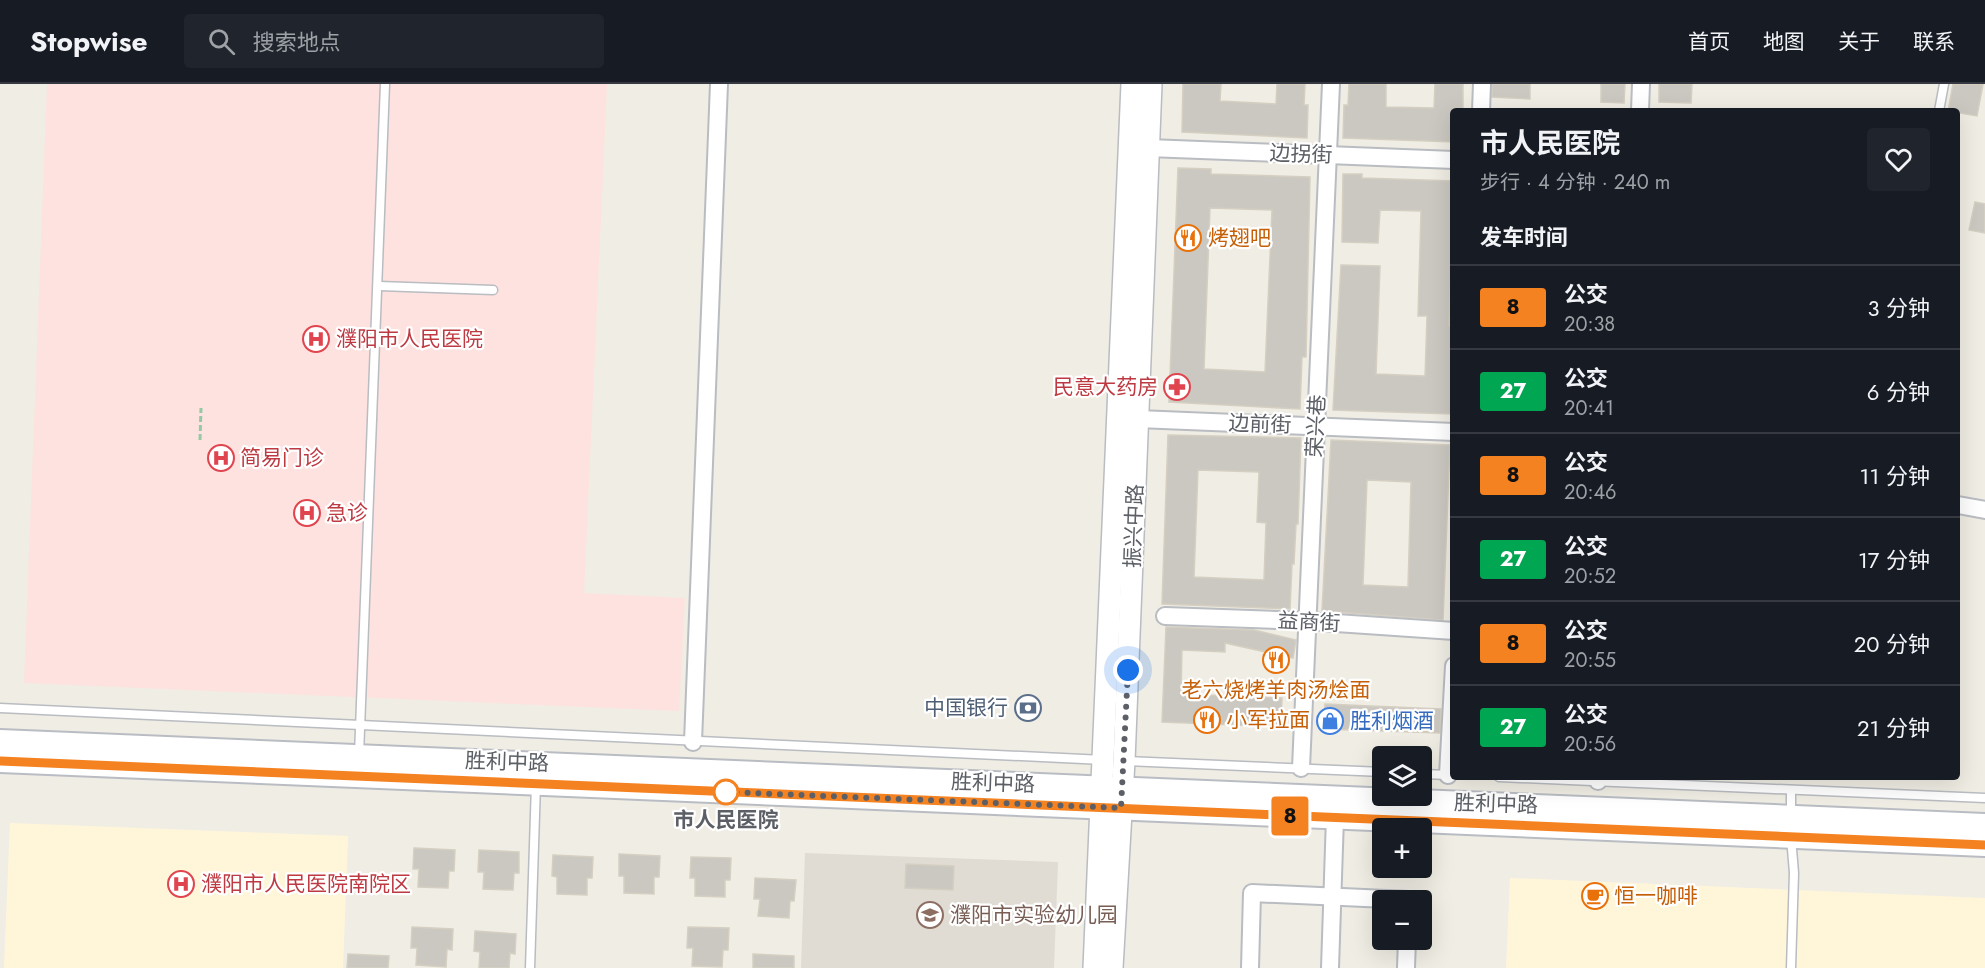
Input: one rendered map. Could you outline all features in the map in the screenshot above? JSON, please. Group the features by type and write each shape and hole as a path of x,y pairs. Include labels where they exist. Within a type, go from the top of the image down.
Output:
{"main road":[{"name":"胜利中路","path":"0,741 359,756 1111,798 1791,827 1985,845"},
{"name":"胜利中路","path":"0,761 536,784 1111,798 1335,817 1791,827 1985,825"}],"street":[{"path":"693,742 719,84"},
{"name":"振兴中路","path":"1113,760 1132,84"},
{"name":"振兴中路","path":"1094,968 1111,798 1138,419 1151,84"},
{"name":"荣兴巷","path":"1301,768 1331,84"},
{"path":"1480,108 1482,84"},
{"path":"1640,108 1641,84"},
{"name":"边拐街","path":"1148,148 1450,160"},
{"name":"边前街","path":"1138,419 1450,432"},
{"path":"1960,506 1985,510"},
{"name":"益商街","path":"1165,616 1307,621 1450,631"},
{"name":"振兴中路","path":"1111,798 1112,968"},
{"path":"1330,968 1335,817"},
{"path":"1250,968 1252,893 1372,899"},
{"path":"1406,968 1407,950"}],"lane":[{"path":"359,756 379,286 385,84"},
{"path":"1940,108 1944,84"},
{"path":"379,286 493,290"},
{"path":"0,708 693,742 1372,771"},
{"path":"1432,774 1450,775"},
{"path":"1616,780 1985,798"},
{"path":"530,968 536,784"},
{"path":"1791,790 1794,873 1791,968"}],"path":[{"path":"201,408 201,440"}],"shaded area":[{"name":"濮阳市人民医院","path":"47,84 607,84 584,593 685,598 679,711 24,683"},
{"path":"10,823 348,836 343,968 4,968"},
{"name":"濮阳市实验幼儿园","path":"805,853 1058,862 1054,968 801,968"},
{"path":"1510,878 1985,898 1985,968 1506,968"}],"building":[{"path":"1183,84 1221,84 1220,101 1276,104 1277,84 1305,84 1304,105 1308,105 1307,138 1182,132"},
{"path":"1349,84 1386,84 1386,107 1434,108 1435,84 1463,84 1463,108 1450,108 1450,142 1343,138 1344,105 1348,105"},
{"path":"1492,84 1530,84 1530,99 1492,97"},
{"path":"1601,84 1625,84 1624,103 1601,102"},
{"path":"1659,84 1692,84 1691,103 1659,102"},
{"path":"1953,84 1983,84 1977,116 1960,113 1960,108 1949,108"},
{"path":"1178,168 1211,169 1211,174 1310,177 1306,357 1302,357 1300,409 1169,402","holes":["1210,208 1272,210 1265,372 1204,369"]},
{"path":"1343,174 1362,174 1362,178 1450,181 1450,414 1333,410 1341,265 1380,266 1376,374 1425,376 1427,316 1418,316 1421,211 1380,210 1378,243 1342,242"},
{"path":"1975,202 1985,204 1985,233 1969,230"},
{"path":"1168,435 1301,438 1298,524 1296,524 1294,564 1292,564 1290,609 1162,604","holes":["1198,470 1259,472 1257,522 1266,523 1264,580 1194,577"]},
{"path":"1331,440 1450,445 1443,620 1322,611","holes":["1367,480 1411,482 1408,587 1363,585"]},
{"path":"1166,627 1254,630 1296,640 1293,658 1225,643 1225,652 1182,650 1181,694 1282,698 1281,727 1162,722"},
{"path":"1325,704 1441,709 1440,733 1324,729"},
{"path":"414,848 455,850 454,871 449,871 448,888 418,887 419,869 413,869"},
{"path":"479,850 519,852 519,873 514,873 513,890 483,889 484,872 478,872"},
{"path":"619,854 660,856 659,877 654,877 654,894 624,893 624,876 619,876"},
{"path":"553,855 593,857 592,878 587,878 587,895 557,894 557,877 552,876"},
{"path":"691,857 731,858 730,880 725,880 725,897 695,896 695,878 690,878"},
{"path":"906,864 954,866 953,890 905,888"},
{"path":"755,878 796,880 794,901 790,901 789,918 758,916 760,899 754,899"},
{"path":"412,927 453,929 452,950 447,949 446,967 416,965 417,948 411,948"},
{"path":"688,927 729,928 728,950 723,950 722,967 692,966 693,948 687,948"},
{"path":"475,931 516,934 515,954 510,953 509,968 479,968 480,952 474,951"},
{"path":"348,954 389,956 388,968 347,968"},
{"path":"753,954 794,956 794,968 753,968"}],"bus line":[{"name":"8","path":"0,761 1985,845"}],"place":[{"name":"烤翅吧","path":"1188,238"},
{"name":"濮阳市人民医院","path":"316,339"},
{"name":"民意大药房","path":"1177,387"},
{"name":"简易门诊","path":"221,458"},
{"name":"急诊","path":"307,513"},
{"name":"老六烧烤羊肉汤烩面","path":"1276,660"},
{"name":"中国银行","path":"1028,708"},
{"name":"小军拉面","path":"1207,720"},
{"name":"胜利烟酒","path":"1330,721"},
{"name":"市人民医院","path":"726,792"},
{"name":"濮阳市人民医院南院区","path":"181,884"},
{"name":"恒一咖啡","path":"1595,896"},
{"name":"濮阳市实验幼儿园","path":"930,915"}],"route":[{"path":"726,792 1121,808 1128,670"}]}
